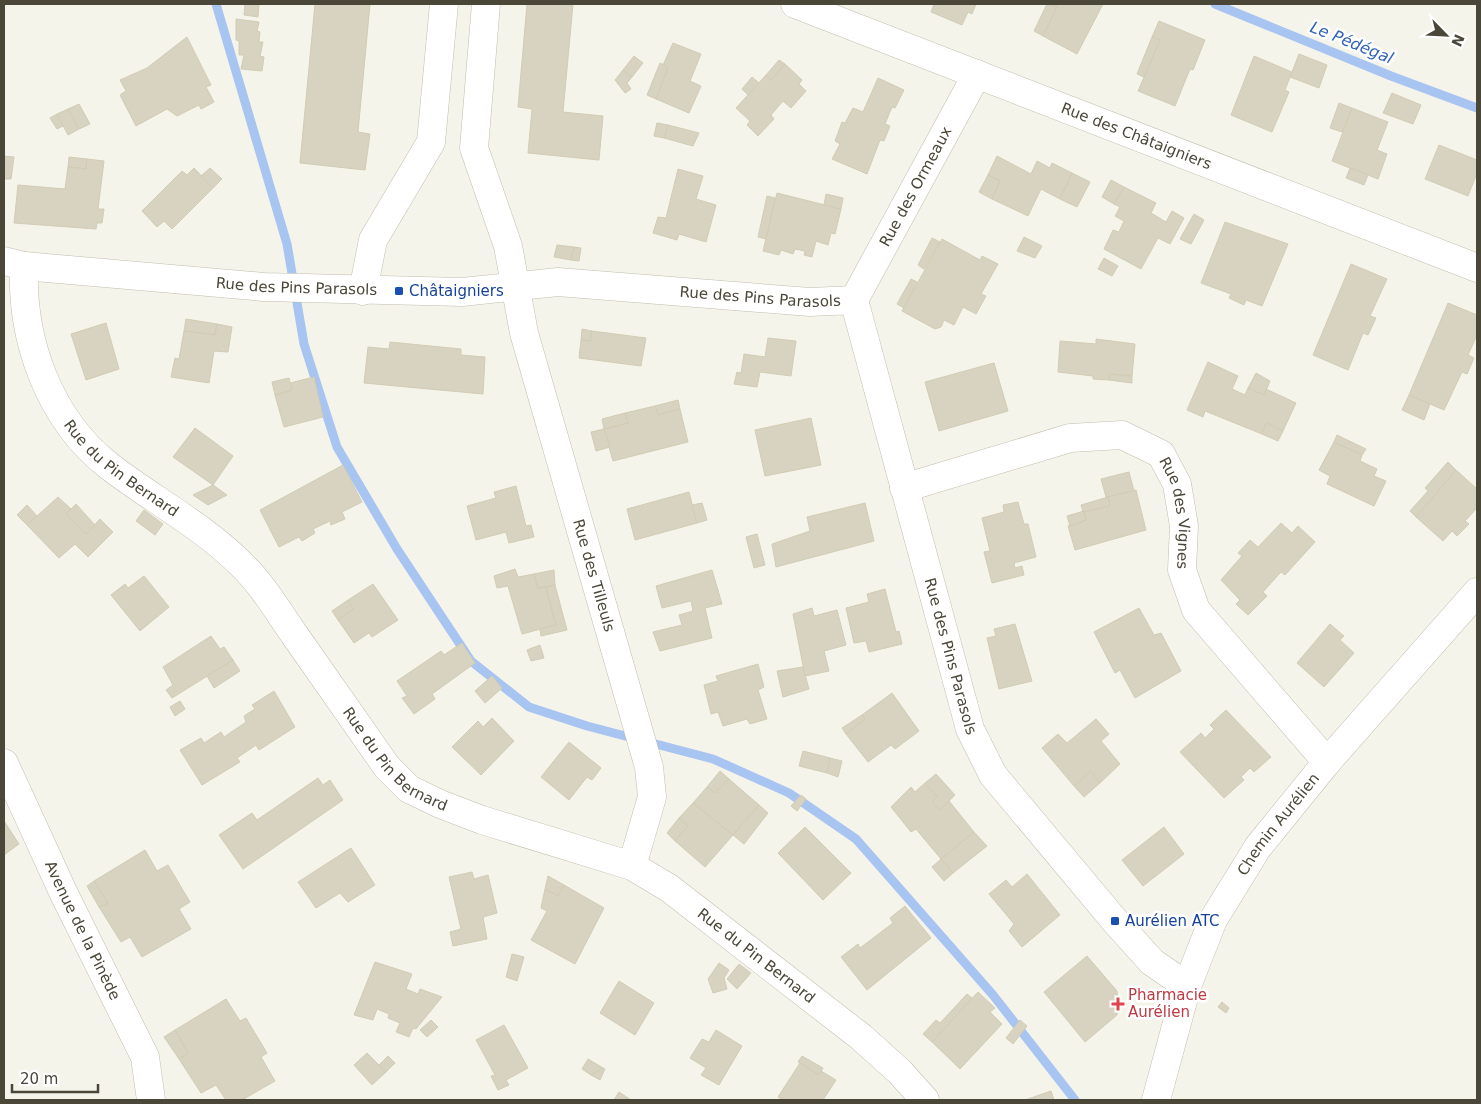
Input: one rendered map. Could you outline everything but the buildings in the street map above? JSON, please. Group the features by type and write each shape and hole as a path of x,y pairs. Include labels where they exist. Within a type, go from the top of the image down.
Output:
{"street":[{"path":"363,291 373,240 431,142 444,4"},
{"path":"431,142 474,148 486,4"},
{"name":"Rue des Châtaigniers","path":"795,4 1477,268"},
{"name":"Rue des Ormeaux","path":"854,300 977,74"},
{"name":"Rue des Tilleuls","path":"474,148 508,246 524,333 649,767 652,797 632,866"},
{"name":"Rue des Pins Parasols","path":"14,263 264,288 462,292 558,282 810,302 854,300 970,729 993,775 1152,962 1187,986"},
{"name":"Rue du Pin Bernard","path":"14,263 38,367 66,423 108,465 201,528 243,566 279,612 387,767 409,789 440,804 482,820 632,866 669,888 862,1037 900,1072 926,1100"},
{"name":"Rue des Vignes","path":"904,488 1070,438 1122,435 1161,454 1177,484 1184,526 1182,570 1196,610 1327,762"},
{"name":"Chemin Aurélien","path":"1156,1100 1187,986 1213,920 1258,847 1327,762 1477,592"},
{"name":"Avenue de la Pinède","path":"4,762 64,894 145,1057 151,1100"}],"waterway":[{"path":"216,4 287,244 304,344 337,447 397,549 471,661 529,707 587,726 713,759 789,793 856,839 993,995 1075,1100"},
{"name":"Le Pédégal","path":"1215,4 1391,76 1477,108"}],"place":[{"name":"Châtaigniers","path":"399,291"},
{"name":"Aurélien ATC","path":"1115,921"},
{"name":"Pharmacie Aurélien","path":"1118,1004"}]}
